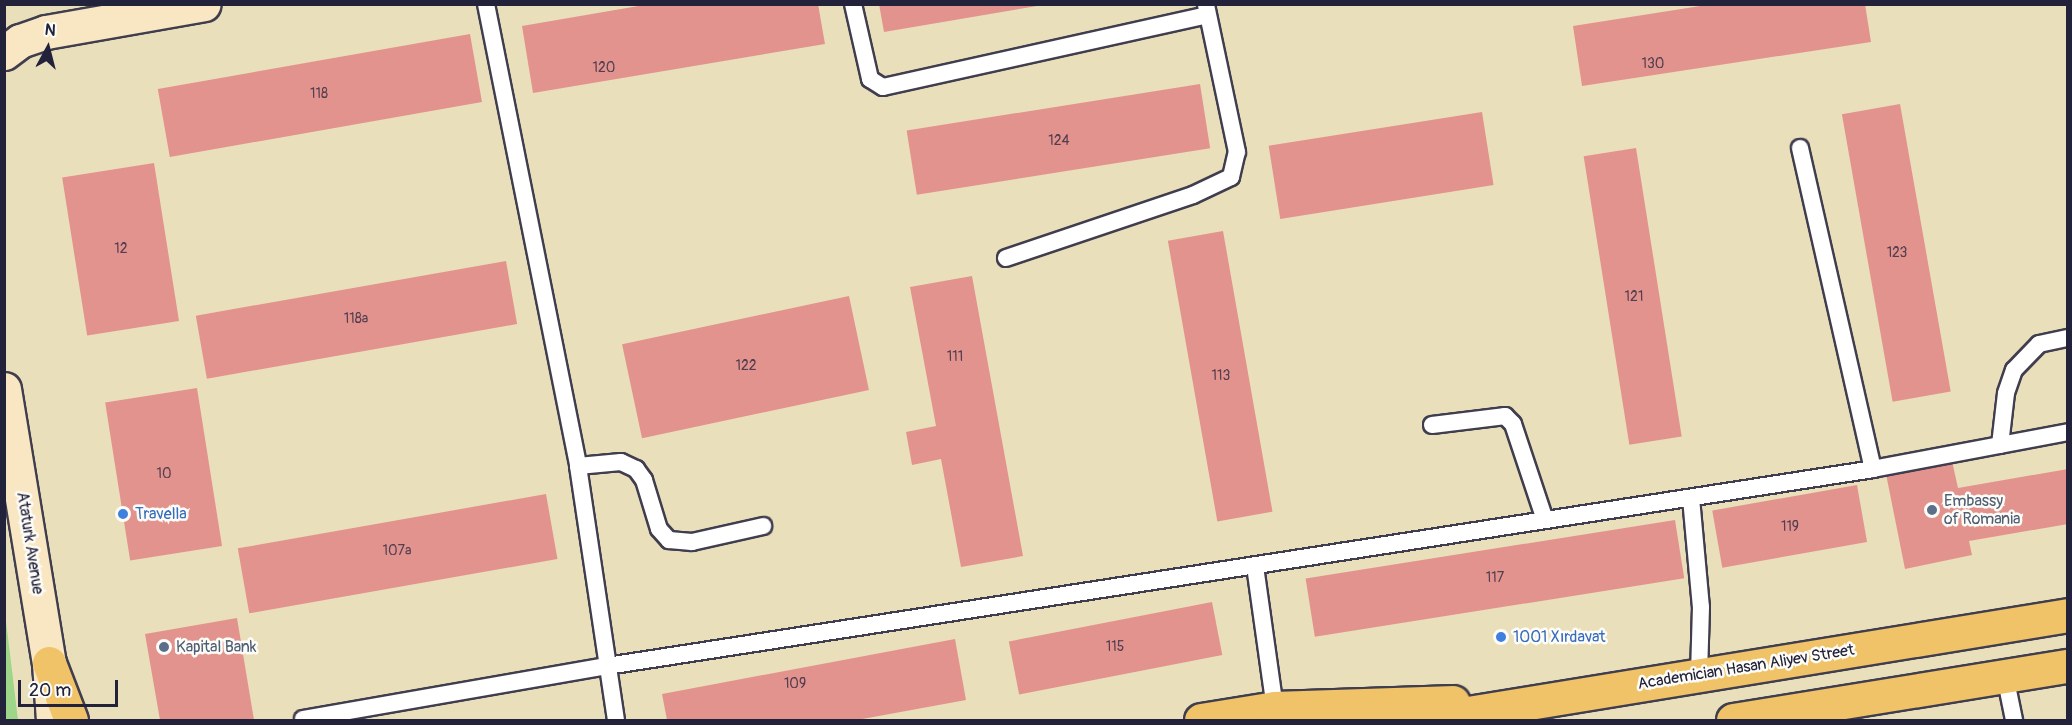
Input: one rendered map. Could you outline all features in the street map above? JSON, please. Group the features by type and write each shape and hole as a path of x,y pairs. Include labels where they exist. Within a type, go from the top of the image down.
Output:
{"main road":[{"path":"4,53 20,41 46,32 204,4"},
{"name":"Ataturk Avenue","path":"4,389 49,663 54,720"},
{"name":"Academician Hasan Aliyev Street","path":"1425,720 2067,615"},
{"path":"49,663 71,720"},
{"name":"Ataturk Avenue","path":"49,663 65,720"},
{"path":"1733,720 2067,666"},
{"path":"1201,720 1275,708 1554,699"}],"lane":[{"path":"486,4 578,466 616,720"},
{"path":"853,4 870,79 883,87 1206,10 1238,152 1231,177 1193,195 1006,258"},
{"path":"1800,148 1873,469"},
{"path":"2000,445 2006,393 2014,370 2039,344 2067,338"},
{"path":"1432,425 1505,416 1513,424 1545,520"},
{"path":"303,719 607,666 1873,469 2067,432"},
{"path":"578,466 621,462 636,469 644,480 659,529 669,540 692,542 763,526"},
{"path":"1691,498 1701,607 1699,674"},
{"path":"1255,566 1275,708"},
{"path":"2005,676 2014,720"}],"green space":[{"path":"5,613 18,720 5,720"}],"building":[{"path":"650,4 818,4 825,44 533,93 522,26"},
{"path":"879,4 1037,4 1037,6 884,32"},
{"path":"1713,4 1865,4 1871,42 1582,86 1573,26"},
{"path":"470,34 482,102 170,157 158,89"},
{"path":"1200,84 1210,148 917,195 907,130"},
{"path":"1900,104 1951,392 1893,402 1842,114"},
{"path":"1482,112 1494,185 1280,219 1269,146"},
{"path":"1636,148 1682,436 1629,445 1584,156"},
{"path":"154,163 179,321 87,336 62,178"},
{"path":"1223,231 1272,512 1217,521 1168,241"},
{"path":"506,261 517,324 207,379 196,316"},
{"path":"972,276 1023,556 961,567 941,459 912,465 906,432 936,426 910,287"},
{"path":"849,296 869,390 642,438 622,344"},
{"path":"197,388 222,546 130,561 105,403"},
{"path":"1952,461 1958,488 2068,469 2068,524 1969,541 1972,555 1905,569 1886,474"},
{"path":"1857,485 1867,542 1722,568 1712,511"},
{"path":"546,494 557,559 249,613 238,548"},
{"path":"1675,520 1684,578 1315,637 1306,579"},
{"path":"1212,602 1222,655 1019,695 1009,641"},
{"path":"237,618 254,720 160,720 145,634"},
{"path":"955,639 966,700 857,720 667,720 662,694"}],"place":[{"name":"Embassy of Romania","path":"1932,510"},
{"name":"Travella","path":"123,514"},
{"name":"1001 Xırdavat","path":"1501,637"},
{"name":"Kapital Bank","path":"164,647"}]}
